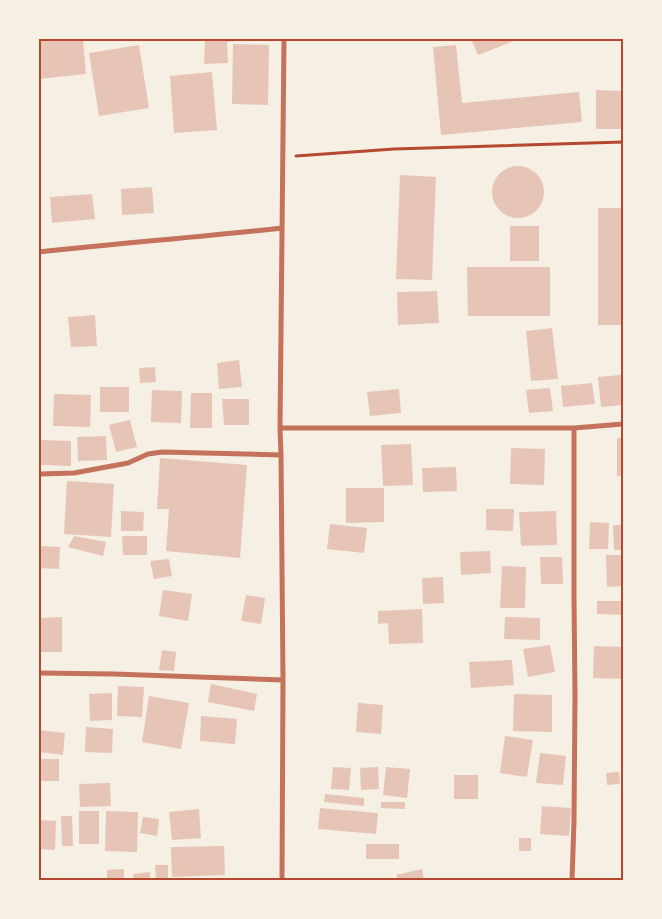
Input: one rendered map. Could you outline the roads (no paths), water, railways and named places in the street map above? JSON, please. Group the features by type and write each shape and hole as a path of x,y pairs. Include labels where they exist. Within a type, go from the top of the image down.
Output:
{"street":[{"path":"282,880 283,680 280,428 284,39"},
{"path":"39,252 282,228"},
{"path":"280,428 574,428 623,424"},
{"path":"572,880 575,696 574,428"},
{"path":"39,474 74,473 128,463 148,454 162,452 281,455"},
{"path":"39,673 283,680"}]}
